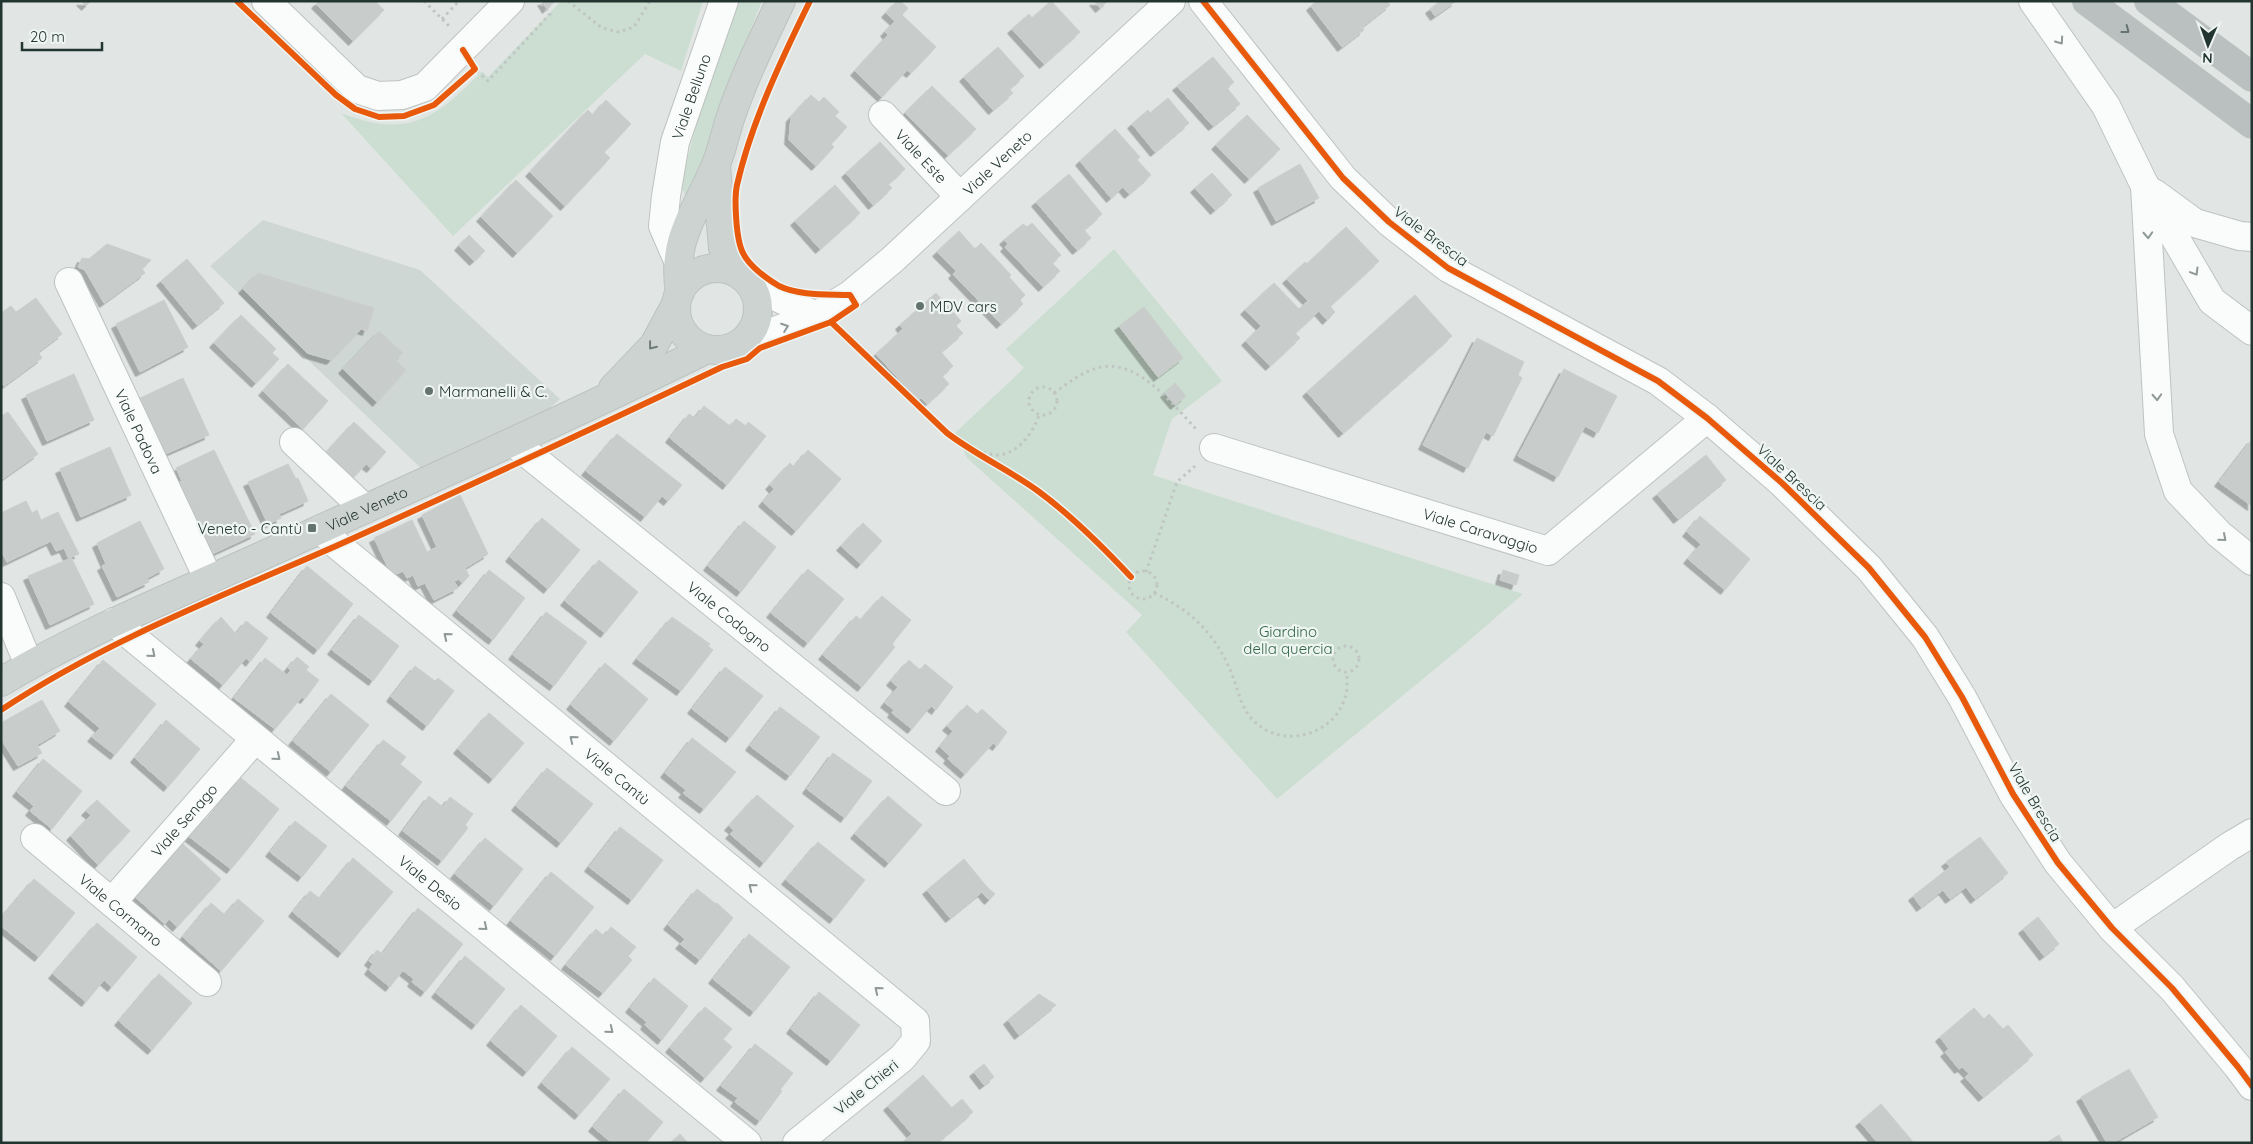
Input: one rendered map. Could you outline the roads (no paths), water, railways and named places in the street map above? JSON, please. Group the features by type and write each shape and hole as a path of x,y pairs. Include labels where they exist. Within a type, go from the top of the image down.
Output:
{"highway":[{"path":"2087,1 2252,124"},
{"path":"2149,1 2252,78"}],"main road":[{"path":"688,221 735,268 757,297 756,323 750,335 739,344 718,350 707,349 697,345 683,332 678,324 677,258 688,221 716,166 731,116 752,62 781,1"},
{"path":"716,166 735,268"},
{"path":"678,298 686,282 695,274 713,269 735,268"},
{"name":"Viale Veneto","path":"600,402 654,346 678,298"},
{"name":"Viale Veneto","path":"1,682 28,665 114,622 514,442 707,349"}],"street":[{"path":"266,1 358,89 378,96 402,95 425,87 469,65 510,1"},
{"name":"Viale Belluno","path":"677,258 664,226 666,196 675,142 724,1"},
{"name":"Viale Veneto","path":"739,344 816,316 850,295 892,260 1171,1"},
{"name":"Viale Brescia","path":"1204,1 1343,178 1388,222 1448,268 1658,381 1707,418 1782,483 1869,568 1925,637 1962,697 2018,802 2058,864 2112,928 2172,988 2252,1086"},
{"path":"2032,1 2106,106 2145,186 2212,301 2252,331"},
{"name":"Viale Este","path":"883,115 960,197"},
{"path":"2145,186 2195,223 2240,236 2252,237"},
{"path":"2145,186 2159,434 2178,491 2219,534 2252,561"},
{"path":"666,196 688,221"},
{"path":"735,268 816,316"},
{"name":"Viale Padova","path":"69,282 209,580"},
{"name":"Viale Caravaggio","path":"1214,448 1548,551 1707,418"},
{"path":"294,442 366,509"},
{"name":"Viale Codogno","path":"514,442 946,791"},
{"name":"Viale Cantù","path":"322,529 337,545 916,1021"},
{"path":"1,597 28,665"},
{"name":"Viale Desio","path":"114,622 747,1143"},
{"name":"Viale Senago","path":"112,902 255,739"},
{"path":"2112,928 2230,846 2252,833"},
{"name":"Viale Cormano","path":"35,838 207,982"},
{"name":"Viale Chieri","path":"797,1143 902,1058 916,1041 916,1021"}],"place":[{"name":"MDV cars","path":"920,306"},
{"name":"Marmanelli & C.","path":"429,391"},
{"name":"Veneto - Cantù","path":"312,528"}],"park label":[{"name":"Giardino della quercia","path":"1288,640"}]}
